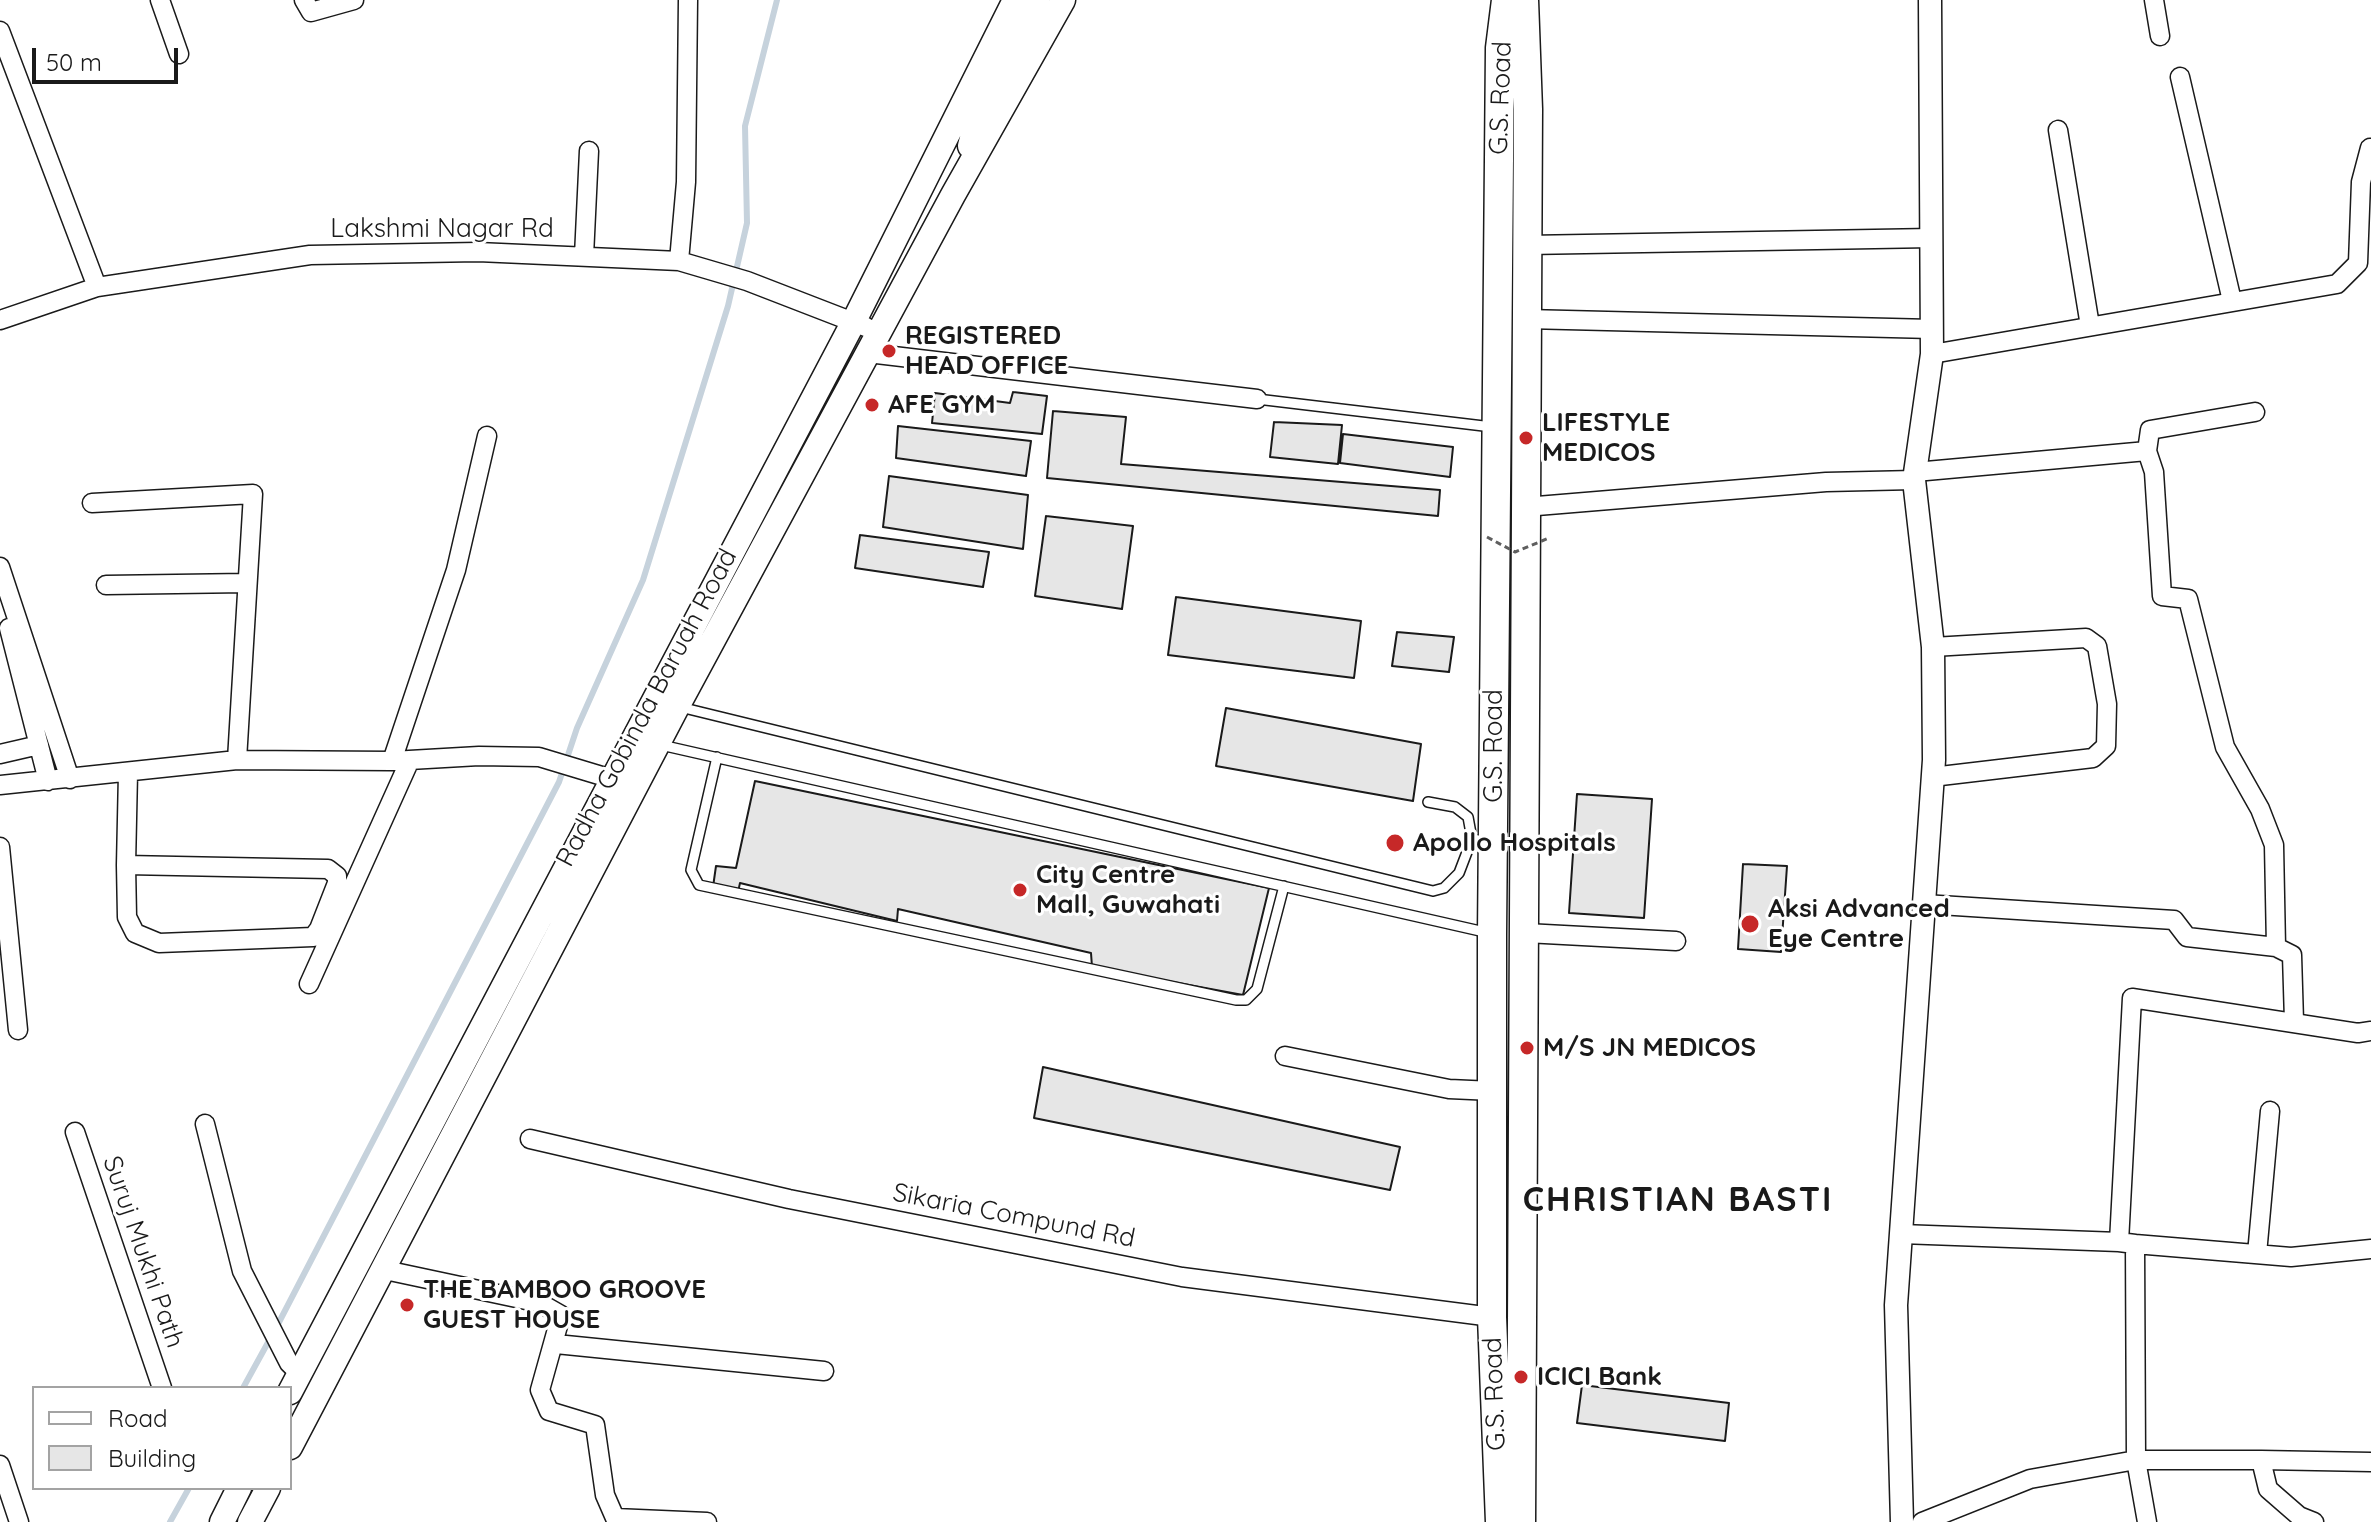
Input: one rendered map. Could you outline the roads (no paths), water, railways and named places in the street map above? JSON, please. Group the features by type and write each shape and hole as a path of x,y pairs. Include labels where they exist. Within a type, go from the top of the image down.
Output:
{"main road":[{"name":"Radha Gobinda Baruah Road","path":"295,1383 854,321 1015,0"},
{"path":"961,181 983,105 1037,0"},
{"name":"Radha Gobinda Baruah Road","path":"292,1443 657,744 961,181 1063,0"},
{"name":"G.S. Road","path":"1515,7 1528,47 1521,1522"},
{"name":"G.S. Road","path":"1500,1522 1492,1317 1492,934 1480,852 1496,427 1500,48 1515,7"},
{"path":"933,162 983,105"},
{"path":"250,1522 267,1490"},
{"path":"222,1522 232,1491"}],"street":[{"path":"160,0 179,54"},
{"path":"304,0 311,12 354,0"},
{"path":"679,261 686,182 688,0"},
{"path":"1902,1522 1896,1305 1932,777 1933,647 1915,476 1932,354 1931,0"},
{"path":"2154,0 2160,36"},
{"path":"0,31 97,287"},
{"path":"2180,77 2232,301"},
{"path":"2058,130 2090,326"},
{"path":"1932,354 2337,284 2358,263 2365,239 2361,182 2370,148"},
{"path":"584,256 589,151"},
{"path":"1527,245 1932,238"},
{"name":"Lakshmi Nagar Rd","path":"0,320 97,287 310,255 478,252 679,261 721,272 854,321 873,343 1257,399"},
{"path":"1526,319 1932,329"},
{"path":"2255,412 2150,430 2147,451 2154,472 2162,596 2188,599 2225,747 2260,809 2274,845 2276,947"},
{"path":"309,984 401,760 456,570 487,436"},
{"path":"1525,507 1915,476 2147,451"},
{"path":"92,503 253,494 237,760"},
{"path":"0,567 70,779"},
{"path":"106,585 246,583"},
{"path":"0,594 9,663 39,745 48,781"},
{"path":"1932,777 2093,758 2106,746 2107,704 2097,646 2086,638 1933,647"},
{"path":"0,754 39,745"},
{"path":"0,785 237,760 539,757 612,779"},
{"path":"126,865 328,869 337,876 337,883 313,937 159,943 135,933 127,917 126,865 128,773"},
{"path":"0,847 18,1030"},
{"path":"1924,904 2174,920 2187,937 2276,947 2292,955 2294,1021"},
{"path":"1526,933 1676,941"},
{"path":"2147,1522 2136,1460 2127,1243 2132,998 2358,1033 2371,1031"},
{"path":"1285,1056 1449,1089 1493,1091"},
{"path":"2257,1254 2270,1111"},
{"path":"205,1124 242,1271 295,1383"},
{"name":"Suruj Mukhi Path","path":"75,1132 161,1386"},
{"name":"Sikaria Compund Rd","path":"530,1139 789,1199 1182,1277 1492,1317"},
{"path":"1901,1234 2127,1243 2291,1257 2371,1249"},
{"path":"385,1270 540,1303 561,1315 556,1344 540,1390 549,1411 595,1425 605,1495 615,1518 707,1522"},
{"path":"556,1344 824,1371"},
{"path":"1922,1522 2030,1479 2136,1460 2371,1462"},
{"path":"2261,1460 2268,1489 2299,1516 2314,1522"},
{"path":"0,1465 19,1522"}],"lane":[{"path":"1257,399 1496,427"},
{"path":"677,707 1433,891 1451,882 1480,852 1468,817 1455,807 1428,802"},
{"path":"657,744 1492,934"},
{"path":"717,757 691,870 699,885 1236,1000 1246,1000 1257,989 1284,886"}],"waterway":[{"path":"276,1328 559,782 577,728 643,580 728,306 747,223 745,126 777,0"},
{"path":"244,1386 271,1337"},
{"path":"170,1522 188,1490"}],"place":[{"name":"REGISTERED HEAD OFFICE","path":"889,351"},
{"name":"AFE GYM","path":"872,405"},
{"name":"LIFESTYLE MEDICOS","path":"1526,438"},
{"name":"Apollo Hospitals","path":"1395,843"},
{"name":"City Centre Mall, Guwahati","path":"1020,890"},
{"name":"Aksi Advanced Eye Centre","path":"1750,924"},
{"name":"M/S JN MEDICOS","path":"1527,1048"},
{"name":"THE BAMBOO GROOVE GUEST HOUSE","path":"407,1305"},
{"name":"ICICI Bank","path":"1521,1377"}],"district":[{"name":"CHRISTIAN BASTI","path":"1678,1201"}]}
